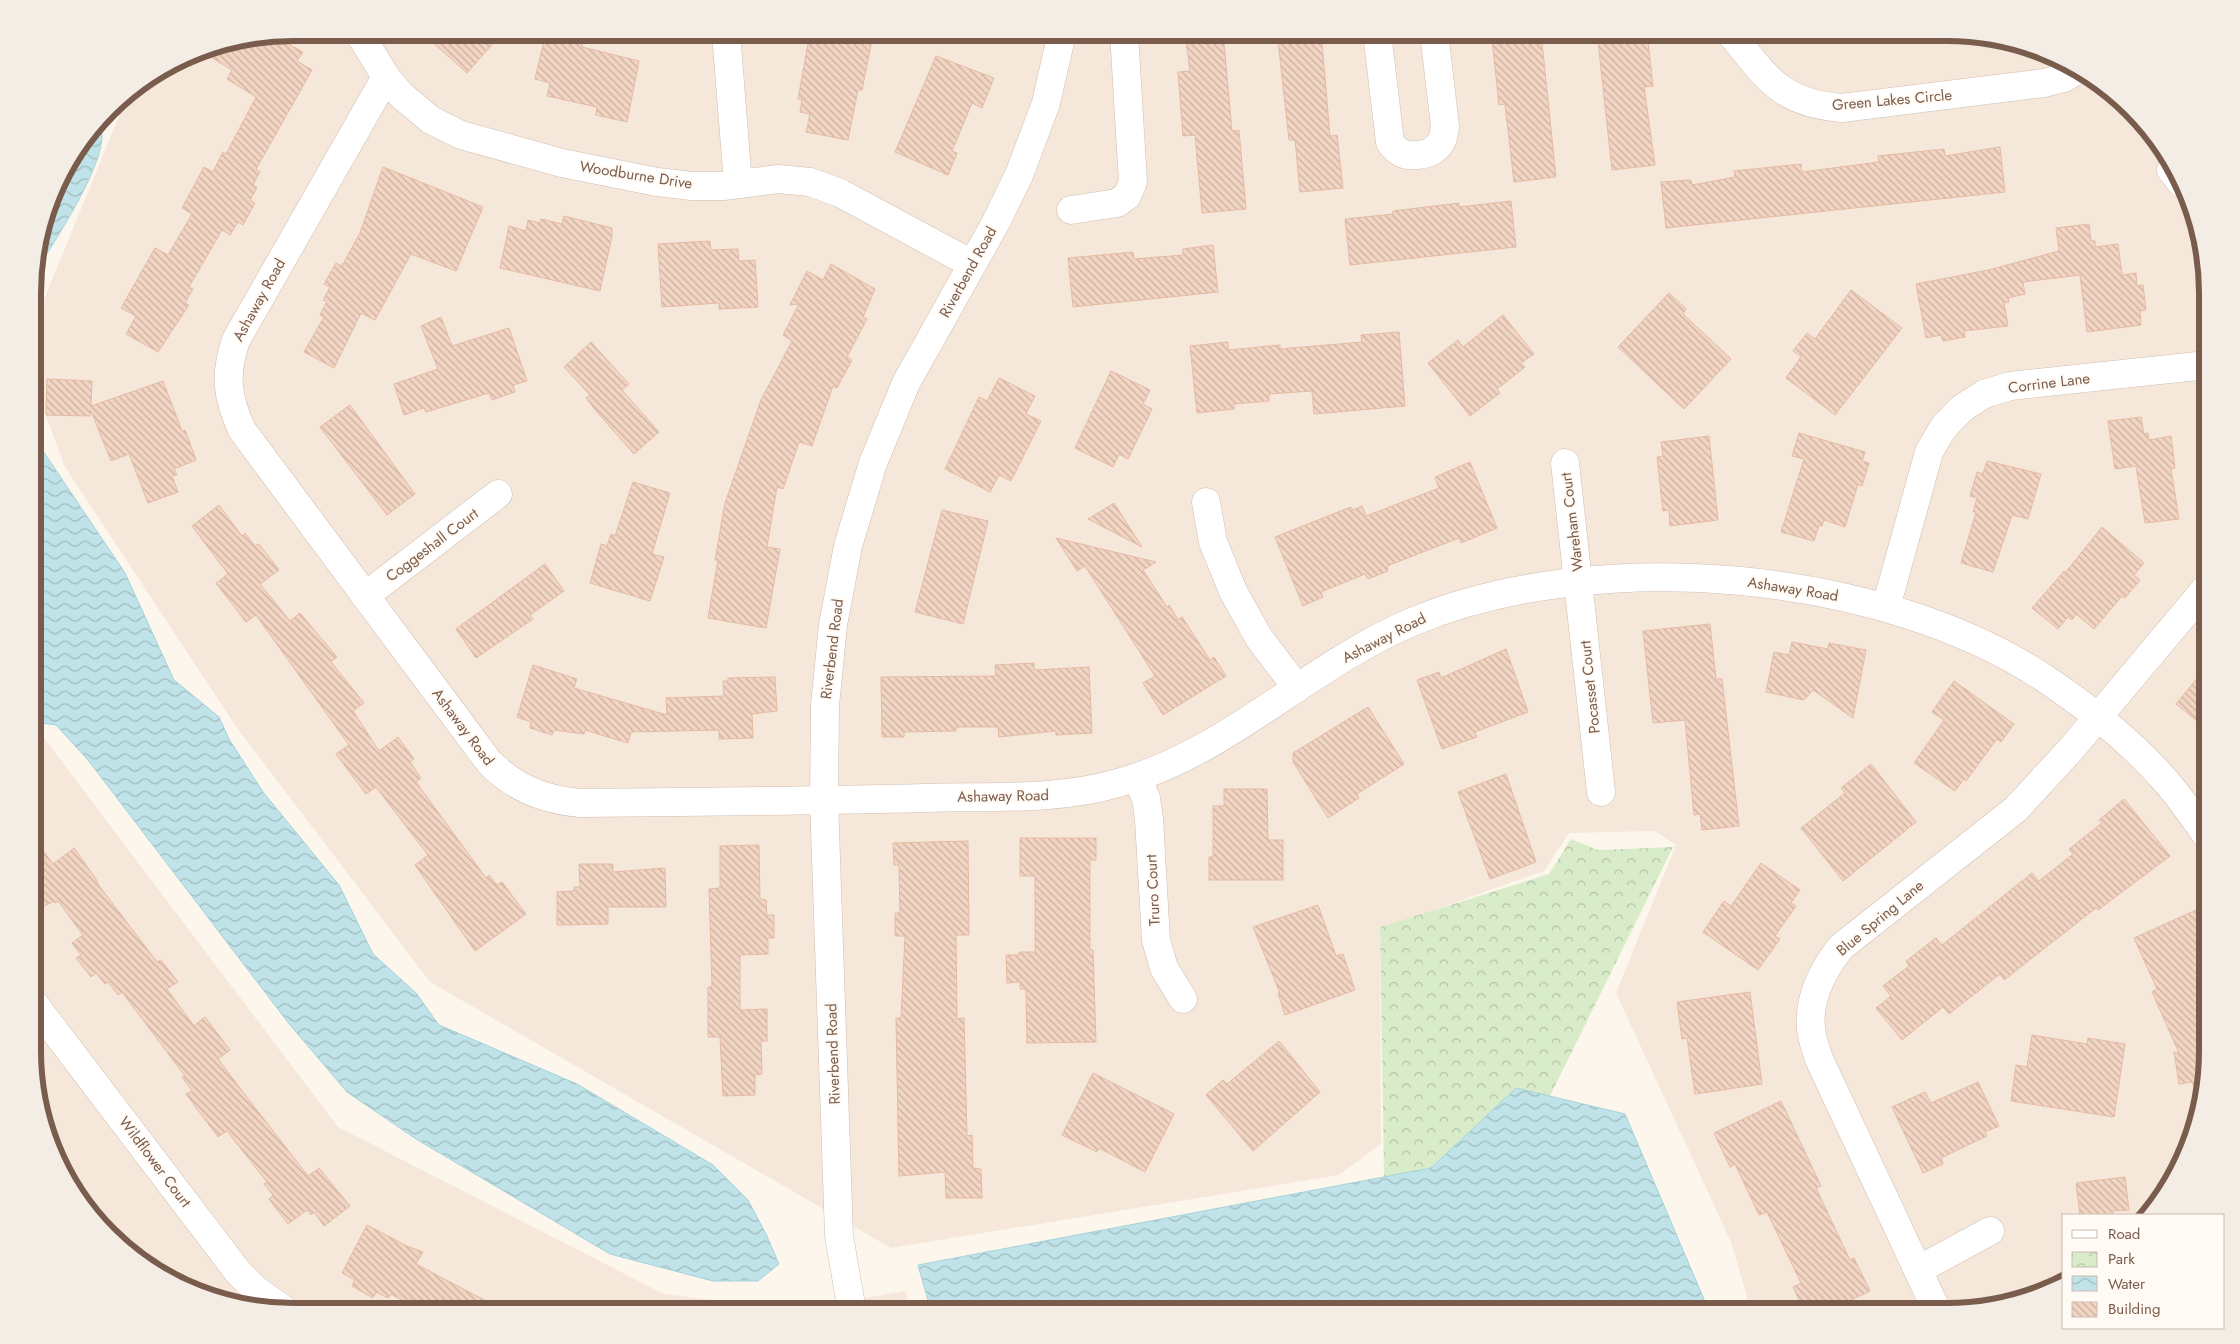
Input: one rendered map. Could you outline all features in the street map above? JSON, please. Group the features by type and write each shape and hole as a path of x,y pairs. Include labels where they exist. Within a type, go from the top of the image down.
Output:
{"street":[{"name":"Woodburne Drive","path":"364,41 386,77 401,95 431,120 461,135 562,163 658,182 692,186 738,184 778,179 810,182 840,193 972,264"},
{"path":"727,41 738,184"},
{"name":"Riverbend Road","path":"851,1303 839,1236 824,800 825,706 833,625 848,546 873,463 906,383 1019,175 1046,103 1060,41"},
{"path":"1071,210 1117,203 1127,196 1133,182 1125,41"},
{"path":"1378,41 1390,142 1398,151 1409,155 1425,154 1437,148 1444,137 1445,126 1435,41"},
{"name":"Green Lakes Circle","path":"1738,41 1777,87 1798,100 1817,106 1842,108 2044,83 2064,78 2071,74"},
{"name":"Ashaway Road","path":"386,77 236,340 230,358 228,383 232,408 242,430 489,762 501,774 525,790 557,801 580,803 824,800 1065,794 1114,785 1137,778 1188,756 1356,649 1410,623 1454,606 1512,591 1579,581 1644,577 1741,581 1806,588 1886,607 1944,627 1993,649 2046,679 2098,717 2144,758 2169,785 2199,825"},
{"name":"Corrine Lane","path":"1886,607 1929,452 1942,428 1961,409 1984,394 2010,386 2199,366"},
{"name":"Wareham Court","path":"1565,463 1579,581"},
{"name":"Coggeshall Court","path":"365,596 498,494"},
{"path":"1206,502 1214,542 1233,591 1259,638 1297,688"},
{"name":"Pocasset Court","path":"1579,581 1601,792"},
{"name":"Blue Spring Lane","path":"1933,1303 1819,1060 1811,1029 1813,997 1825,968 1841,947 2016,809 2098,717 2199,597"},
{"name":"Truro Court","path":"1137,778 1146,798 1149,819 1156,940 1164,968 1183,999"},
{"name":"Wildflower Court","path":"41,1013 238,1272 256,1290 272,1302"},
{"path":"1918,1270 1990,1231"}],"shaded area":[{"path":"294,41 1946,41 1996,46 2043,60 2058,67 2100,93 2125,115 2147,140 2165,167 2180,197 2190,228 2197,261 2199,294 2199,1050 2194,1100 2180,1147 2173,1162 2156,1191 2139,1214 2062,1214 2062,1275 2028,1289 1979,1301 1946,1303 1749,1303 1731,1242 1616,993 1676,845 1655,831 1569,833 1544,871 1380,929 1381,1144 1339,1175 891,1248 430,982 237,728 65,467 41,403 41,306 120,114 118,112 140,93 167,75 197,60 244,46"},
{"path":"41,734 338,1127 664,1294 738,1303 294,1303 261,1301 228,1294 197,1284 167,1269 127,1240 93,1204 75,1177 60,1147 50,1116 43,1083 41,1050"},
{"path":"905,1291 909,1303 836,1303"}],"green space":[{"path":"1571,839 1598,850 1673,847 1550,1096 1516,1088 1431,1168 1384,1177 1380,927 1549,874"}],"water":[{"path":"101,131 102,139 98,157 79,200 43,259 50,228 60,197 75,167"},
{"path":"41,448 125,573 174,680 219,717 229,739 263,792 339,885 373,954 416,993 439,1025 577,1084 713,1165 748,1200 779,1264 758,1281 713,1281 610,1254 416,1139 347,1092 290,1025 88,760 56,725 41,723"},
{"path":"1516,1088 1625,1114 1706,1303 929,1303 918,1265 1431,1168"}],"building":[{"path":"292,41 290,45 303,52 297,61 312,70 256,169 260,172 253,185 257,188 250,200 255,203 243,225 238,222 230,235 222,230 189,287 193,289 185,303 189,305 158,352 126,334 136,316 121,308 155,248 168,255 192,214 182,208 204,167 213,172 223,152 226,154 256,97 227,79 232,70 209,56 244,46"},
{"path":"431,41 495,41 467,73"},
{"path":"544,41 583,41 582,47 639,61 627,122 596,115 597,107 547,96 550,83 535,79"},
{"path":"808,41 872,41 862,90 858,90 848,140 806,132 810,114 800,112 802,100 798,99"},
{"path":"1186,41 1224,41 1232,131 1239,130 1246,209 1202,213 1195,135 1183,136 1178,72 1190,71"},
{"path":"1278,41 1322,41 1330,136 1337,135 1343,188 1300,192 1295,140 1289,140"},
{"path":"1492,41 1542,41 1556,177 1514,182 1505,104 1499,105"},
{"path":"1598,41 1648,41 1653,86 1644,87 1655,165 1612,170"},
{"path":"936,56 994,78 982,108 972,103 952,151 957,153 948,175 895,152"},
{"path":"2000,147 2005,192 1666,228 1661,182 1691,180 1692,185 1735,177 1734,171 1801,164 1802,172 1879,162 1878,156 1944,149 1945,156"},
{"path":"383,167 483,207 456,271 411,254 375,320 361,313 334,368 304,352 324,317 320,315 327,301 323,300 330,287 324,284 336,263 342,266 360,233"},
{"path":"1511,201 1516,247 1350,265 1345,219 1393,214 1393,211 1459,203 1459,207"},
{"path":"564,216 612,228 612,237 600,291 500,268 509,226 526,231 528,220 540,223 541,219 562,224"},
{"path":"2089,224 2091,241 2095,241 2095,247 2118,244 2122,275 2136,273 2137,286 2143,285 2146,310 2140,311 2141,325 2087,332 2080,275 2023,282 2025,294 2008,298 2009,302 2004,303 2008,326 1964,331 1965,337 1943,341 1941,335 1926,338 1916,284 1988,270 2059,251 2056,228"},
{"path":"710,241 711,250 738,249 739,261 755,260 758,307 719,309 719,303 662,307 658,244"},
{"path":"1213,245 1218,292 1073,307 1068,258 1133,252 1134,259 1183,255 1183,249"},
{"path":"831,264 875,289 863,317 867,319 847,357 852,360 837,388 833,386 812,446 799,442 783,489 777,487 767,547 780,549 766,628 708,618 718,560 715,560 725,503 761,400 792,341 783,335 799,304 790,305 807,271 823,280"},
{"path":"1851,290 1902,328 1835,415 1786,378 1801,357 1793,351 1807,333 1815,339"},
{"path":"1669,293 1686,309 1683,314 1731,359 1684,409 1618,347"},
{"path":"1503,315 1534,354 1521,363 1525,367 1497,389 1500,393 1470,416 1428,363 1458,340 1463,347"},
{"path":"441,317 452,346 509,328 527,381 513,385 515,392 492,400 489,393 426,412 424,408 404,415 394,384 438,369 421,326"},
{"path":"1399,332 1405,406 1314,414 1312,391 1269,394 1269,401 1234,404 1234,409 1197,413 1190,346 1228,342 1228,350 1280,345 1280,349 1362,342 1361,335"},
{"path":"591,342 629,384 622,390 659,432 634,454 586,398 590,395 564,367"},
{"path":"1111,371 1150,390 1143,404 1152,409 1128,459 1119,454 1113,467 1075,448"},
{"path":"999,378 1035,396 1026,414 1041,421 1011,481 999,475 990,492 945,469 979,397 987,401"},
{"path":"47,379 92,381 91,406 163,381 182,431 185,430 196,460 174,469 177,475 172,476 178,492 148,503 129,454 111,461 91,411 90,416 46,415"},
{"path":"350,405 415,494 387,515 320,427"},
{"path":"2141,417 2144,434 2148,433 2149,440 2171,436 2175,468 2171,469 2179,519 2145,523 2136,466 2115,469 2108,421"},
{"path":"1799,433 1865,452 1862,461 1869,463 1862,486 1858,484 1845,527 1824,520 1822,526 1819,525 1814,541 1781,532 1804,459 1792,456"},
{"path":"1709,436 1718,520 1670,526 1669,510 1663,511 1657,457 1663,456 1661,442"},
{"path":"1987,461 2041,474 2028,519 2012,515 1993,572 1961,563 1976,512 1973,512 1977,498 1970,496 1977,472 1983,474"},
{"path":"1470,462 1497,528 1461,543 1459,538 1387,566 1388,571 1368,579 1365,574 1321,592 1323,597 1303,606 1275,537 1351,507 1353,510 1362,506 1366,516 1439,488 1435,477"},
{"path":"633,482 670,493 652,554 664,557 650,601 590,583 601,544 607,546 611,534 615,536"},
{"path":"1114,503 1142,547 1088,519"},
{"path":"219,505 242,536 245,533 255,546 259,544 279,570 260,584 290,621 300,613 337,657 331,662 364,703 353,711 379,751 398,737 414,759 410,762 421,778 416,782 486,878 489,875 497,885 502,882 526,914 475,951 415,865 428,855 376,787 366,794 336,754 349,745 256,615 246,622 216,583 228,574 192,526"},
{"path":"942,510 988,521 963,624 915,612"},
{"path":"2102,527 2144,563 2134,575 2140,580 2125,598 2122,596 2094,629 2076,614 2072,620 2068,617 2058,629 2032,608 2064,571 2065,573"},
{"path":"1056,538 1156,562 1143,570 1167,607 1169,605 1178,620 1182,617 1210,660 1214,657 1226,676 1163,715 1143,683 1155,676 1085,566 1077,571"},
{"path":"545,564 564,591 530,615 533,619 476,658 456,629"},
{"path":"1710,624 1716,679 1722,679 1739,826 1702,830 1700,814 1694,815 1685,720 1653,723 1643,631"},
{"path":"1792,642 1828,649 1829,643 1866,650 1853,718 1813,690 1804,700 1766,692 1774,652 1789,655"},
{"path":"1506,649 1528,712 1475,732 1477,737 1442,749 1417,680 1439,672 1441,678"},
{"path":"1034,663 1034,670 1089,667 1092,733 1056,735 1056,731 999,737 998,727 956,727 956,731 904,732 904,737 882,737 881,677 996,676 995,665"},
{"path":"533,665 577,679 574,688 667,715 666,698 724,696 723,681 728,681 728,678 775,677 777,711 752,714 753,738 719,739 719,730 631,732 628,743 585,730 584,734 554,730 552,735 530,728 531,722 517,717"},
{"path":"2199,676 2199,723 2176,704"},
{"path":"1954,681 2014,724 2001,742 1997,739 1966,781 1964,779 1955,791 1914,763 1944,720 1932,712"},
{"path":"1368,707 1404,764 1357,794 1359,798 1328,818 1293,762 1293,753"},
{"path":"1871,764 1916,822 1843,881 1801,828 1845,793 1841,788"},
{"path":"1506,774 1536,862 1490,879 1458,792"},
{"path":"1224,789 1267,789 1268,840 1283,840 1283,880 1209,880 1209,857 1213,857 1213,806 1224,806"},
{"path":"2124,799 2170,856 2098,910 2096,908 2004,980 2000,974 1949,1014 1943,1007 1902,1040 1876,1008 1891,996 1883,986 1910,967 1906,961 1936,938 1942,945 2032,873 2039,881 2073,854 2069,849 2102,823 2099,820"},
{"path":"1020,838 1096,838 1096,860 1090,860 1090,950 1093,950 1096,1042 1027,1043 1026,989 1020,989 1020,982 1007,983 1006,955 1019,955 1019,952 1035,952 1035,876 1020,876"},
{"path":"968,841 969,935 956,935 957,1019 964,1018 967,1136 972,1135 973,1168 981,1169 982,1198 946,1198 945,1172 899,1176 896,1018 901,1018 905,936 895,936 895,913 900,913 899,865 894,865 893,843"},
{"path":"759,845 760,899 766,900 767,915 774,915 774,938 768,938 768,954 740,955 740,1010 767,1009 767,1041 761,1041 762,1074 755,1075 755,1095 723,1096 720,1037 708,1037 708,987 712,987 709,889 720,888 720,846"},
{"path":"41,848 53,864 74,848 97,883 157,962 161,960 178,982 167,989 194,1026 205,1017 230,1050 218,1059 246,1096 308,1176 319,1168 350,1206 324,1226 314,1212 311,1215 307,1210 288,1224 269,1199 273,1195 264,1184 267,1182 227,1131 218,1137 186,1094 192,1091 182,1077 185,1076 122,992 118,995 108,982 105,984 96,973 91,977 76,958 81,955 72,943 83,935 58,901 55,903 54,901 41,908"},
{"path":"1761,863 1800,890 1791,903 1796,906 1775,936 1780,939 1758,970 1703,932 1724,901 1731,906"},
{"path":"579,864 613,864 613,872 665,868 666,907 608,907 608,924 557,925 557,892 574,891 574,887 580,887"},
{"path":"1318,905 1336,956 1343,954 1355,990 1285,1015 1278,993 1280,993 1253,927"},
{"path":"2196,910 2199,917 2199,1050 2196,1091 2192,1082 2179,1084 2174,1052 2179,1053 2152,992 2157,989 2134,938"},
{"path":"1750,992 1762,1084 1695,1094 1687,1038 1682,1039 1677,1002"},
{"path":"2032,1035 2087,1044 2088,1038 2125,1044 2114,1117 2011,1101 2016,1065 2027,1067"},
{"path":"1279,1041 1320,1092 1253,1151 1206,1095 1223,1080 1227,1084"},
{"path":"1093,1073 1174,1114 1145,1172 1099,1148 1097,1152 1062,1135"},
{"path":"1978,1082 1999,1126 1985,1132 1987,1136 1941,1158 1943,1164 1923,1173 1892,1107 1925,1092 1931,1103"},
{"path":"1781,1101 1821,1186 1816,1188 1850,1260 1854,1258 1870,1291 1845,1303 1800,1303 1793,1287 1801,1283 1767,1212 1759,1215 1735,1164 1730,1167 1714,1133"},
{"path":"2125,1177 2129,1210 2113,1211 2113,1214 2080,1214 2076,1183"},
{"path":"367,1225 407,1246 423,1252 416,1264 490,1303 418,1303 408,1298 405,1302 391,1294 388,1298 376,1292 373,1298 352,1286 355,1280 342,1273"}]}
